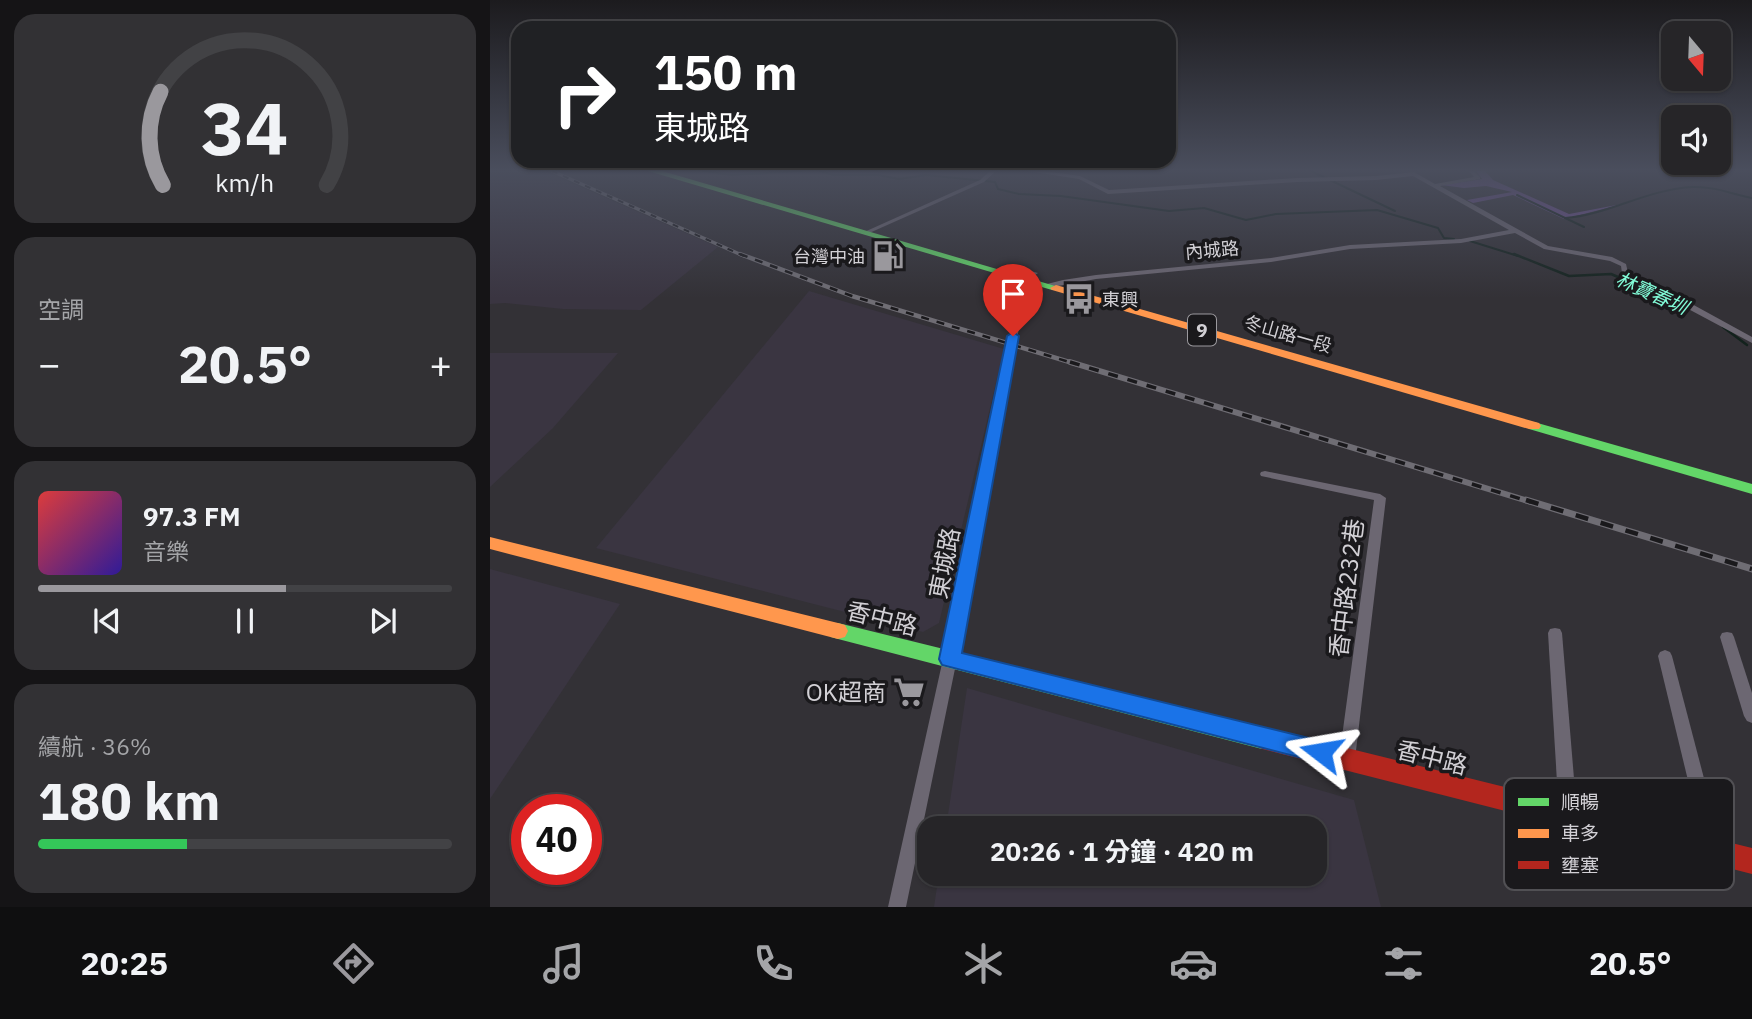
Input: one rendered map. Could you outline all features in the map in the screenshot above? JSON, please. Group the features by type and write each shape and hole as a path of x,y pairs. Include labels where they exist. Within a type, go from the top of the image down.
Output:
{"main road":[{"name":"冬山路一段","path":"805,213 1752,478"},
{"name":"冬山路一段","path":"811,213 870,231"},
{"name":"冬山路一段","path":"1491,406 1752,489"},
{"name":"香中路","path":"490,543 1504,799"},
{"name":"香中路","path":"1734,856 1752,861"}],"street":[{"path":"870,231 910,213"},
{"path":"1486,213 1546,248 1612,259 1624,265 1626,278 1667,294 1752,340"},
{"name":"內城路","path":"1056,284 1271,260 1350,247 1461,241 1516,231"},
{"name":"東城路","path":"897,907 1029,276"},
{"name":"香中路232巷","path":"1265,474 1380,498 1347,759"},
{"path":"1555,633 1565,778"},
{"path":"1727,637 1752,716"},
{"path":"1665,656 1696,778"}],"shaded area":[{"path":"490,213 641,213 718,247 641,310 490,304"},
{"path":"1552,213 1586,213 1564,219"},
{"path":"809,291 1004,349 939,623 923,632 596,548"},
{"path":"490,353 618,353 553,428 490,487"},
{"path":"490,569 620,604 490,799"},
{"path":"967,688 1354,800 1381,907 934,907 937,886 1327,886 1327,816 948,816"}],"waterway":[{"name":"林寶春圳","path":"1223,213 1246,220 1293,213"},
{"name":"林寶春圳","path":"1388,213 1438,228 1444,238 1454,239"},
{"path":"1555,213 1565,218"},
{"path":"1565,218 1592,213"},
{"path":"1565,218 1584,227"},
{"name":"林寶春圳","path":"1470,241 1518,256"},
{"name":"林寶春圳","path":"1514,254 1569,276 1611,274 1670,299"},
{"name":"林寶春圳","path":"1723,327 1747,345"}],"railway":[{"path":"648,213 744,256"},
{"path":"740,254 852,296 1076,364"},
{"path":"1070,362 1531,502"},
{"path":"1526,500 1752,569"}],"traffic: fast":[{"path":"798,213 1056,288"},
{"path":"1534,426 1752,489"},
{"path":"838,631 1262,738"}],"traffic: slow":[{"path":"1056,288 1534,426"},
{"path":"490,543 838,631"}],"traffic: jam":[{"path":"1262,738 1504,799"},
{"path":"1734,856 1752,861"}],"place":[{"name":"台灣中油","path":"888,256"},
{"name":"東興","path":"1079,299"},
{"name":"OK超商","path":"909,692"}],"route":[{"path":"1013,336 950,659 1321,752"}]}
